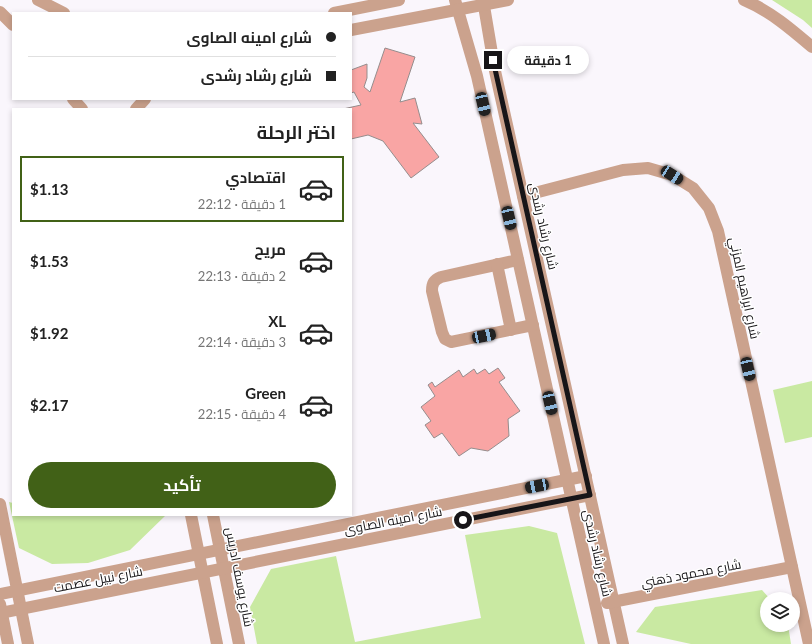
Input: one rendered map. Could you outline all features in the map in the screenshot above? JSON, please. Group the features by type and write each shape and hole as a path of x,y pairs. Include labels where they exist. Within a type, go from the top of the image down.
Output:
{"street":[{"path":"38,0 62,12"},
{"path":"339,12 399,0"},
{"path":"352,30 456,5 508,0"},
{"path":"744,0 754,4 787,25 812,47"},
{"name":"شارع رشاد رشدى","path":"483,2 495,71 623,644"},
{"name":"شارع رشاد رشدى","path":"456,5 477,76 604,644"},
{"path":"0,12 12,24"},
{"path":"74,100 81,108"},
{"name":"شارع ابراهيم المزني","path":"523,196 623,170 648,168 672,175 693,188 709,208 718,231 809,644"},
{"path":"501,186 519,181"},
{"path":"518,260 441,277 432,285 432,291 442,332 445,339 450,342 533,325"},
{"path":"498,264 511,330"},
{"name":"شارع امينه الصاوى","path":"199,553 586,476"},
{"name":"شارع امينه الصاوى","path":"202,572 590,495"},
{"path":"0,504 28,644"},
{"path":"191,516 217,644"},
{"name":"شارع يوسف ادريس","path":"213,516 239,644"},
{"name":"شارع نبيل عصمت","path":"0,594 199,553"},
{"name":"شارع محمود ذهني","path":"596,605 792,567"},
{"name":"شارع نبيل عصمت","path":"1,610 21,609 202,572"},
{"path":"1,610 8,644"}],"green space":[{"path":"772,0 812,0 812,28 803,20"},
{"path":"812,381 812,437 785,443 773,390"},
{"path":"9,502 12,503 12,516"},
{"path":"12,516 165,516 130,550 88,563 52,564 19,548"},
{"path":"529,526 557,533 585,644 257,644 250,607 271,569 336,556 355,642 481,618 465,535"},
{"path":"762,590 764,592 760,592 760,632 789,632 791,644 691,644 636,632 655,607"}],"building":[{"path":"385,48 415,57 400,102 415,98 422,124 413,123 439,157 411,178 383,141 368,135 352,139 352,108 348,108 361,105 354,92 352,93 352,70 367,64 367,78 364,87 370,92"},
{"path":"498,368 505,378 499,382 520,411 508,419 509,436 488,451 471,448 459,456 442,433 434,438 425,425 431,421 421,407 435,396 428,385 432,382 435,387 459,370 463,377 474,369 477,374 485,369 489,374"}],"route":[{"path":"463,520 590,495 493,60"}]}
